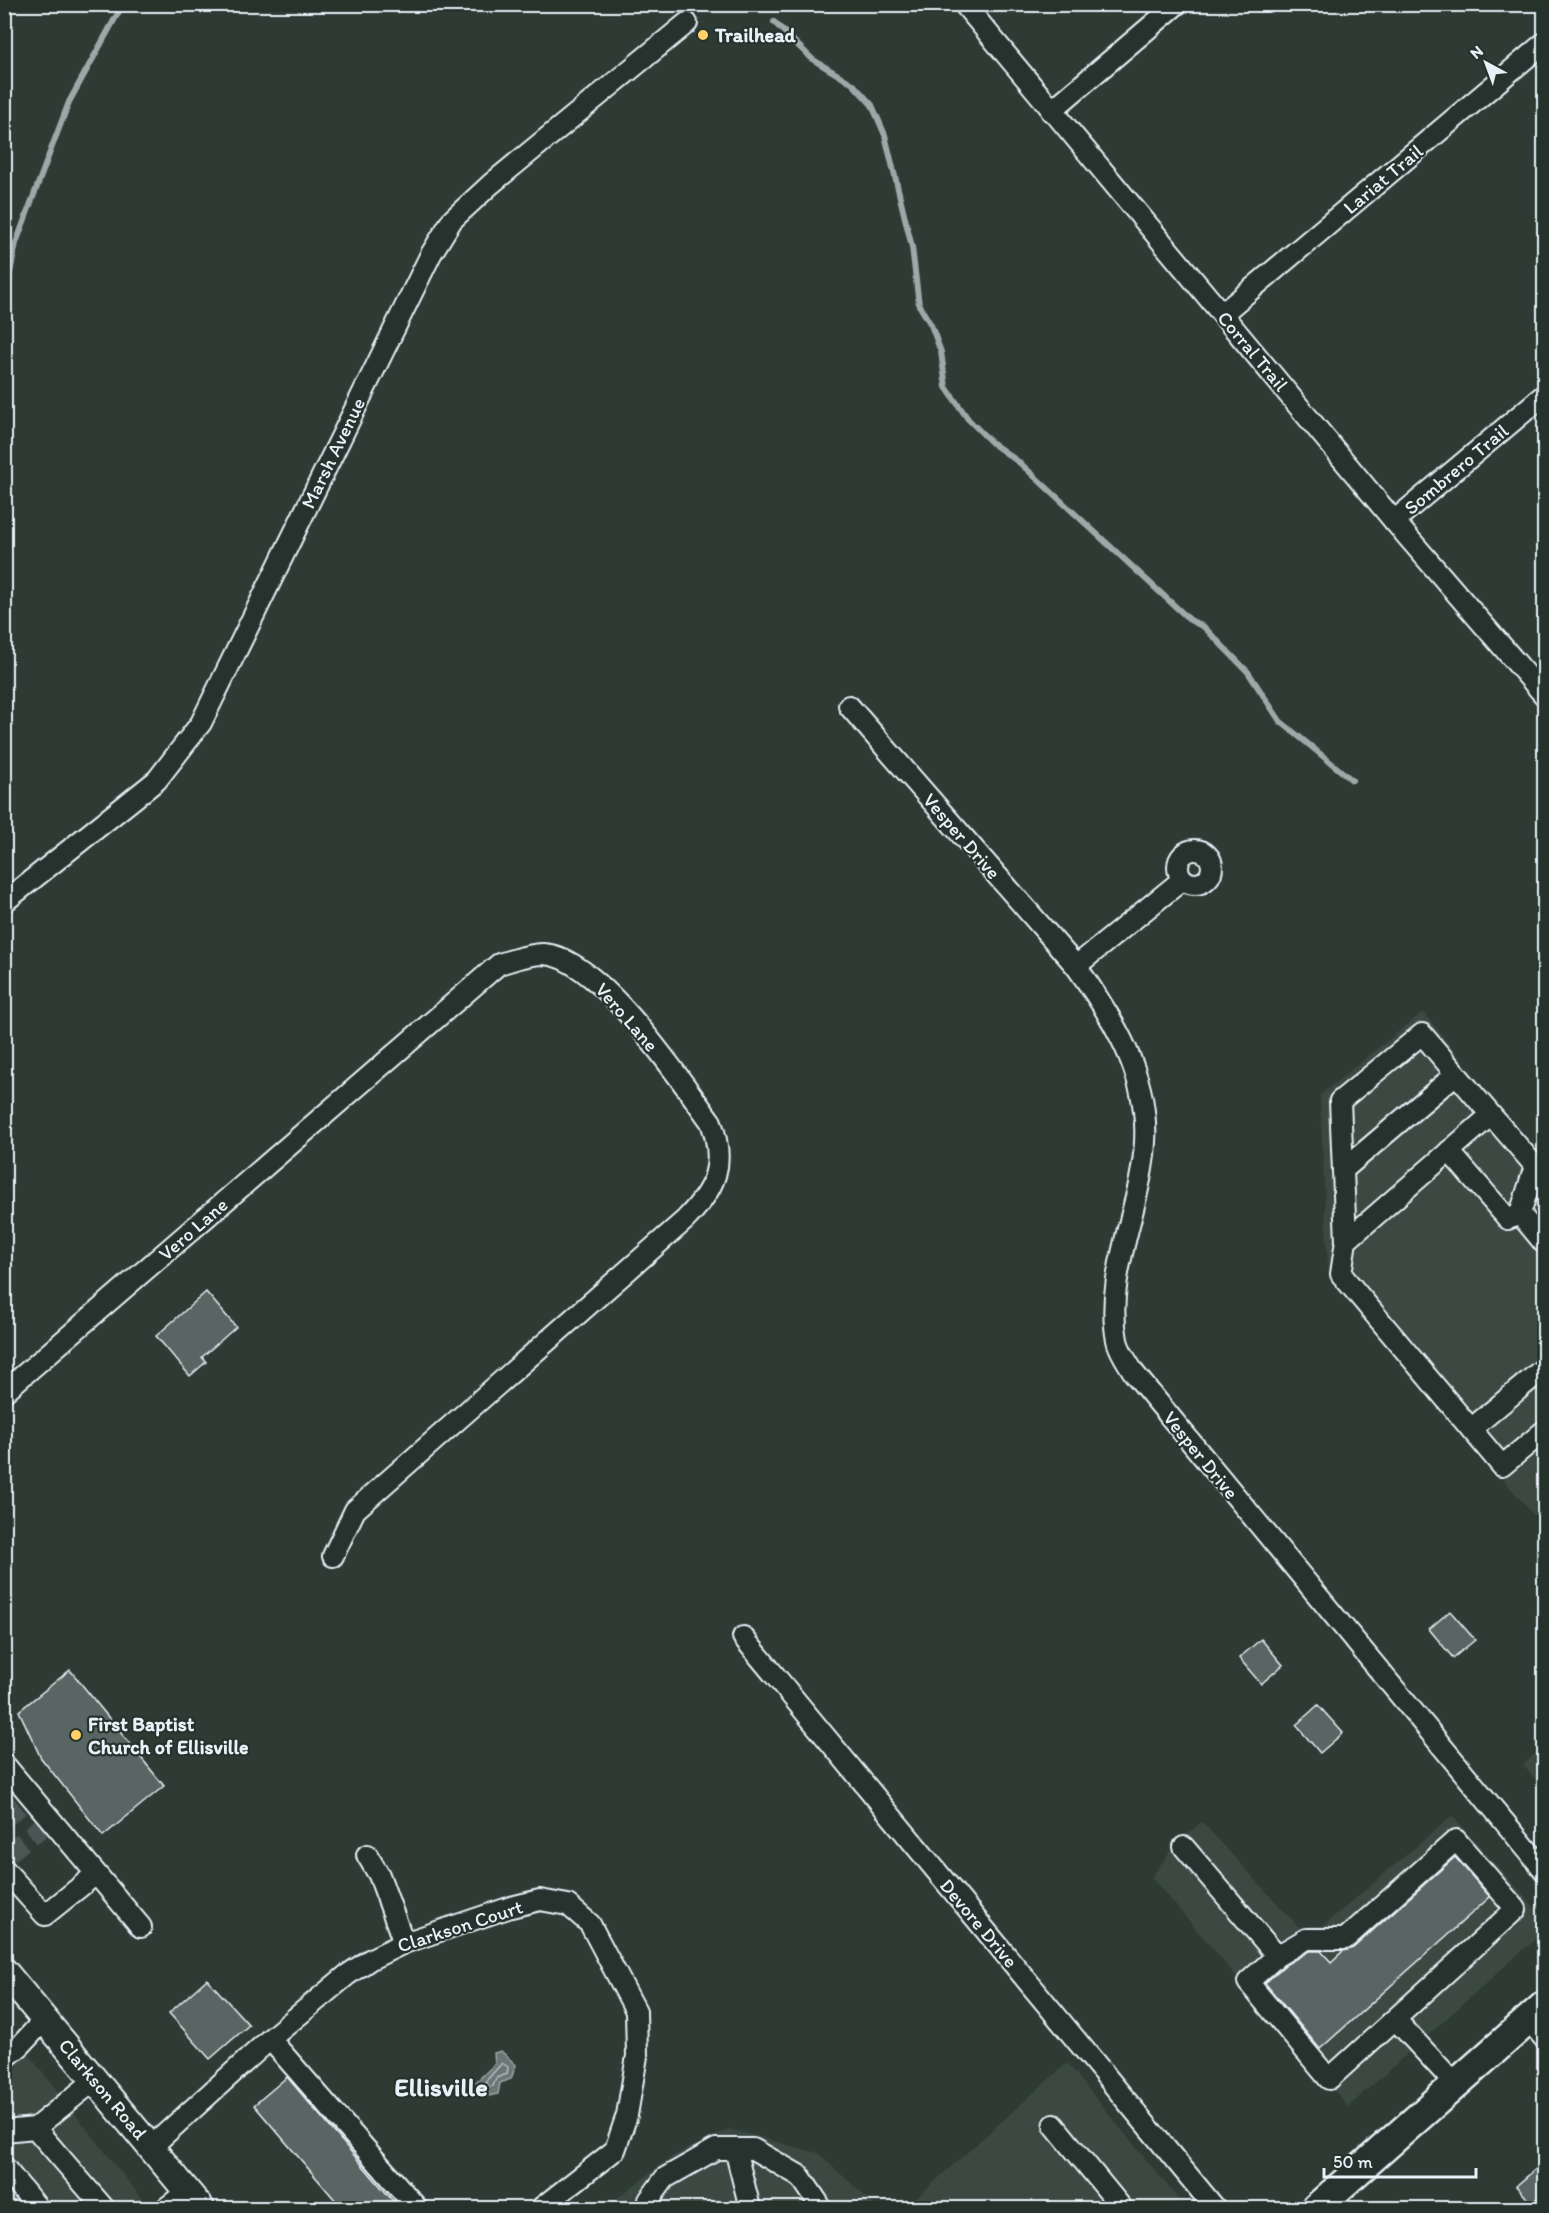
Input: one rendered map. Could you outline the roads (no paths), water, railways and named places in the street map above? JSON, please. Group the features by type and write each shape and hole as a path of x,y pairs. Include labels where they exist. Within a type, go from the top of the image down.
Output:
{"highway":[{"path":"1316,2208 1456,2085 1539,2022"}],"main road":[{"name":"Clarkson Road","path":"4,1971 194,2200"}],"street":[{"name":"Corral Trail","path":"964,4 1394,520 1545,695"},
{"path":"1051,111 1177,4"},
{"name":"Marsh Avenue","path":"4,902 157,780 201,723 431,254 452,220 491,184 687,24"},
{"name":"Lariat Trail","path":"1222,314 1545,43"},
{"name":"Sombrero Trail","path":"1394,520 1545,395"},
{"name":"Vesper Drive","path":"849,706 1076,966 1106,1008 1126,1048 1139,1081 1144,1108 1145,1143 1113,1302 1118,1343 1134,1373 1545,1870"},
{"path":"1076,966 1182,880"},
{"name":"Vero Lane","path":"4,1392 499,964 544,954 567,961 610,992 711,1122 717,1138 717,1175 705,1199 685,1220 355,1510 333,1556"},
{"path":"1520,1214 1535,1166 1422,1034 1340,1101 1346,1241 1341,1274 1502,1467 1545,1431"},
{"path":"1343,1170 1456,1074"},
{"path":"1346,1241 1491,1115"},
{"path":"1449,1151 1508,1219 1520,1214"},
{"path":"1520,1214 1545,1244"},
{"path":"1471,1429 1545,1368"},
{"name":"Devore Drive","path":"743,1637 1215,2208"},
{"path":"6,1768 27,1800 96,1874 141,1927"},
{"path":"1456,1840 1516,1909 1329,2079 1248,1982 1277,1956 1306,1939 1345,1939 1456,1840"},
{"path":"1184,1847 1277,1956"},
{"path":"367,1855 379,1875 404,1943"},
{"path":"6,1860 45,1916 96,1874"},
{"name":"Clarkson Court","path":"150,2147 270,2038 347,1975 371,1959 404,1943 511,1906 540,1900 568,1905 590,1924 636,2011 637,2056 627,2115 615,2150 540,2208"},
{"path":"4,2059 20,2046 45,2019"},
{"path":"1395,2019 1456,2085"},
{"path":"270,2038 417,2208"},
{"path":"4,2131 35,2128 95,2080"},
{"path":"1054,2125 1122,2208"},
{"path":"35,2128 104,2208"},
{"path":"646,2206 665,2178 716,2149 753,2149 800,2176 819,2204 817,2208"},
{"path":"735,2149 750,2208"},
{"path":"4,2167 38,2208"},
{"path":"166,2208 194,2200"}],"water":[{"path":"501,2051 516,2065 511,2079 500,2083 498,2094 489,2096 476,2082 495,2064 494,2053"}],"waterway":[{"path":"4,303 16,243 69,102 123,4"},
{"path":"774,22 812,59 853,84 872,105 885,135 912,247 919,305 931,325 941,352 946,387 968,419 992,443 1020,463 1190,620 1204,627 1248,672 1280,721 1352,780"}],"tunnel":[{"path":"4,1818 22,1804"},
{"path":"7,1854 43,1826"}],"place":[{"name":"Trailhead","path":"703,35"},
{"name":"First Baptist Church of Ellisville","path":"76,1735"}],"district":[{"name":"Ellisville","path":"441,2087"}]}
